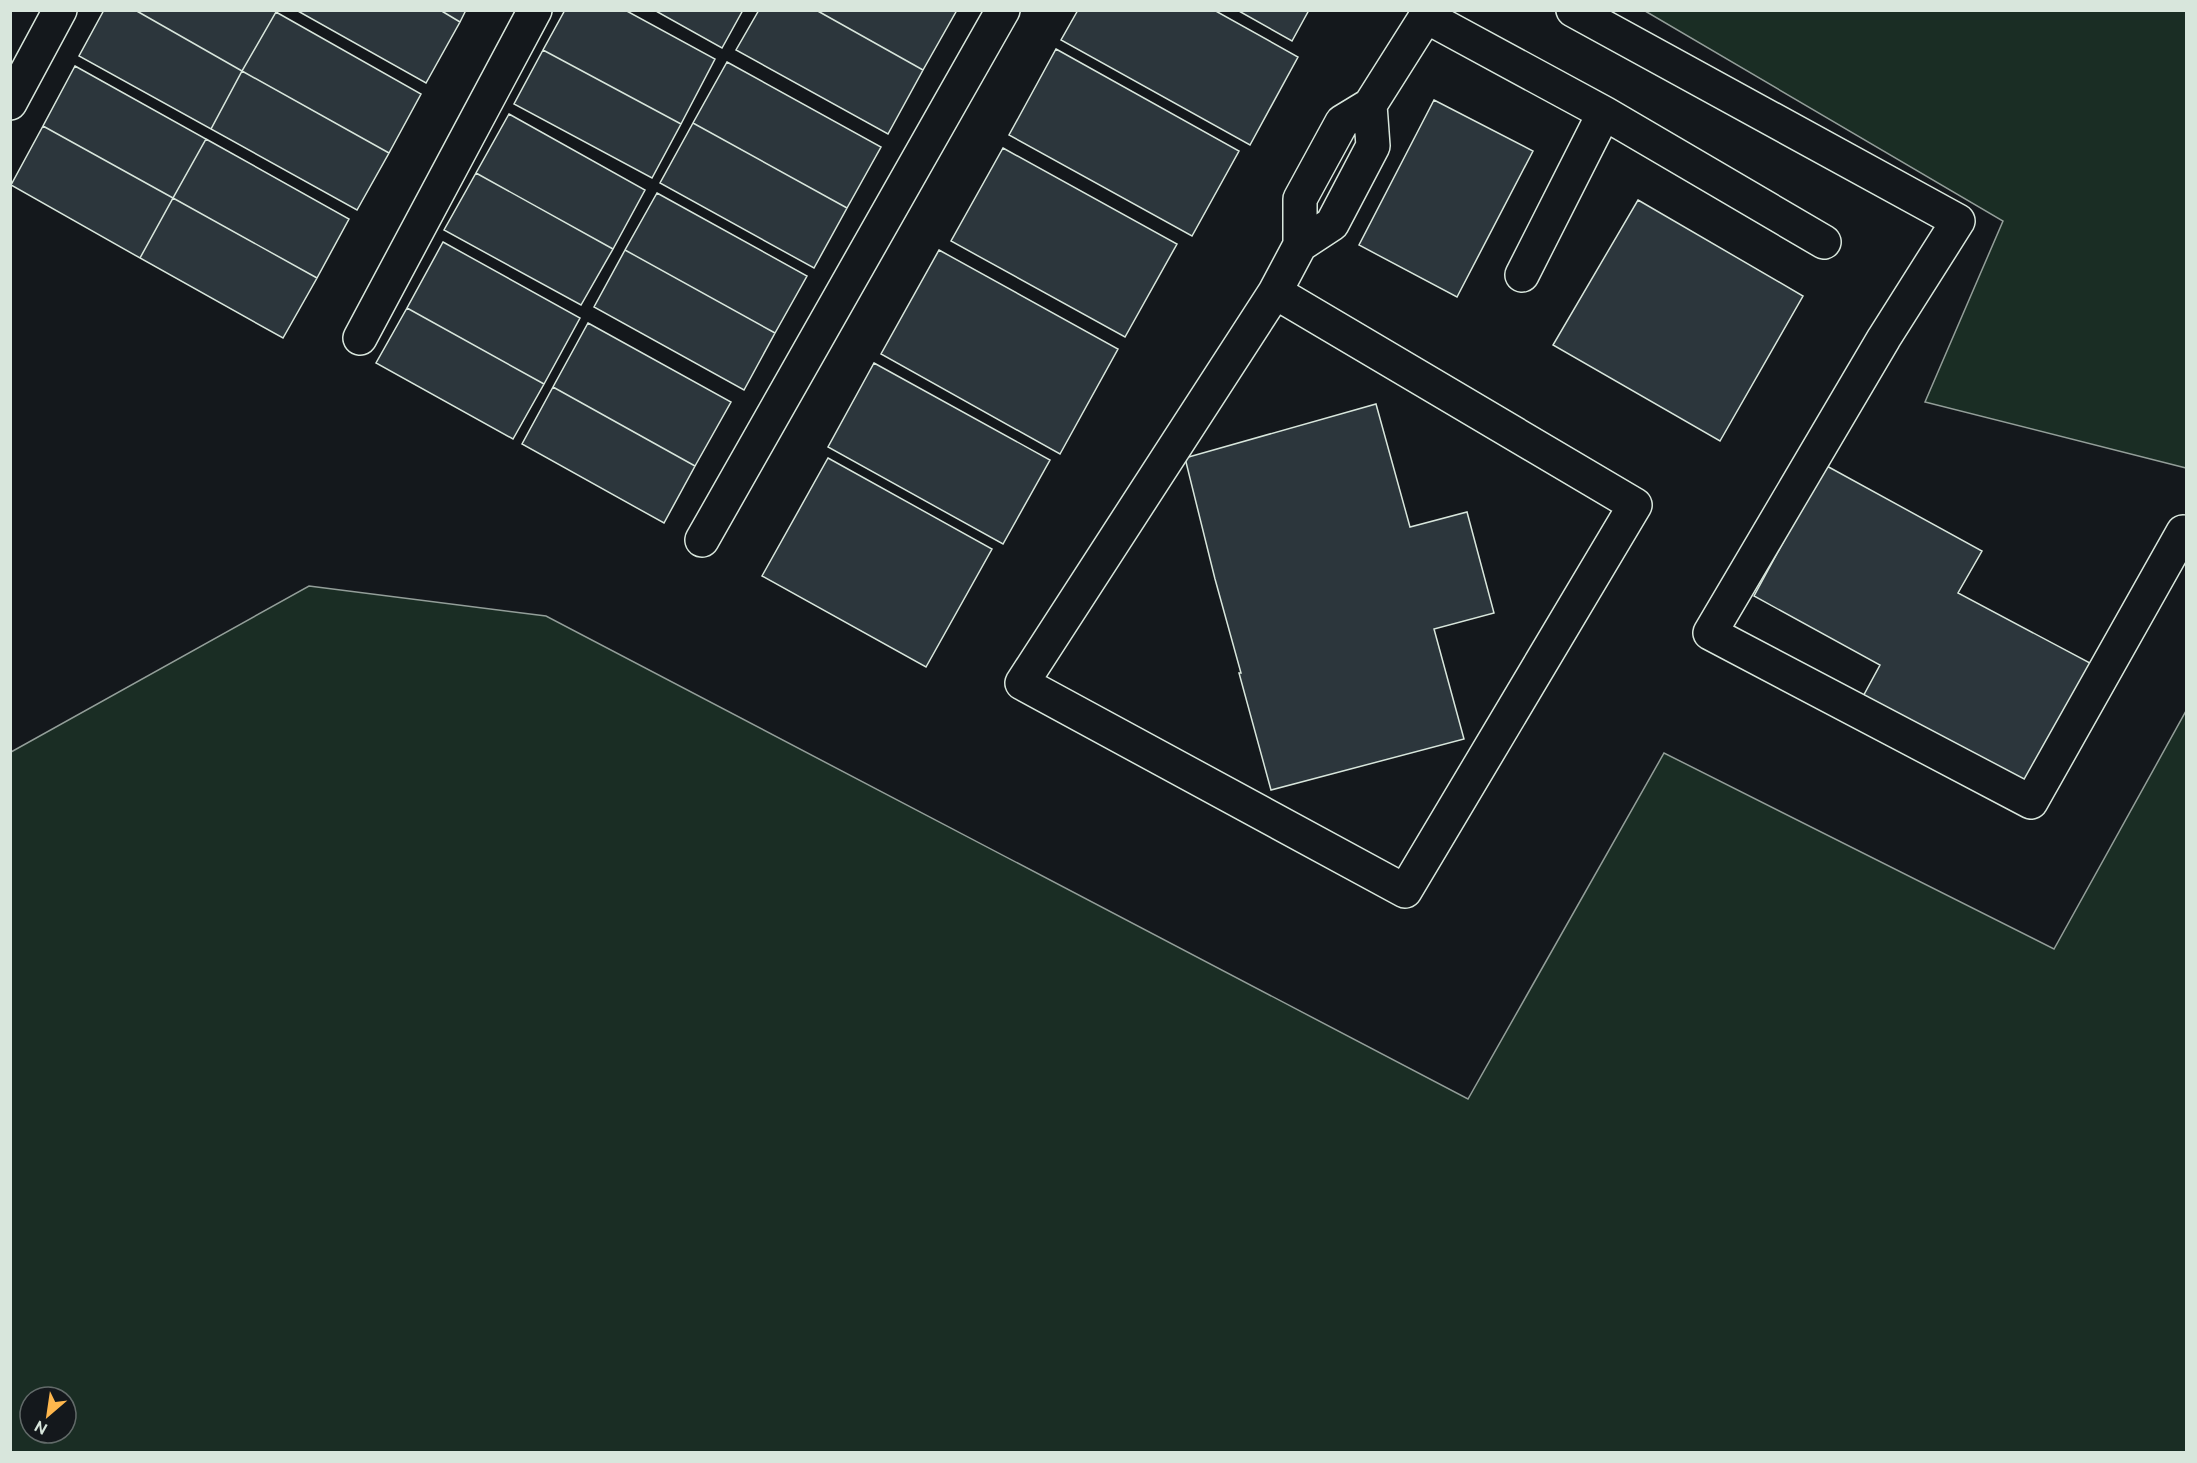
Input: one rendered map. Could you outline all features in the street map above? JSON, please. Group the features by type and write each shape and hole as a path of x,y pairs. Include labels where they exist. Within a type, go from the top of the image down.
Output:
{"lane":[{"path":"10,103 60,10"},
{"path":"360,338 535,10"},
{"path":"702,540 1003,10"},
{"path":"1573,10 1958,221 1884,338 1710,633 2031,802 2183,532"},
{"path":"1275,292 1635,505 1405,891 1022,683 1275,292 1300,245 1332,225 1373,146 1370,105 1429,14 1824,242"},
{"path":"1522,275 1604,113"}],"green space":[{"path":"1645,11 2186,11 2186,468 1925,402 2003,221"},
{"path":"309,586 546,616 1468,1099 1664,753 2054,949 2186,711 2186,1452 11,1452 11,752"}],"building":[{"path":"104,10 135,10 242,71 211,129 79,56"},
{"path":"135,10 273,10 276,12 242,71"},
{"path":"296,10 440,10 460,22 426,83"},
{"path":"440,10 466,10 460,22"},
{"path":"565,10 625,10 715,59 681,124 543,50"},
{"path":"654,10 743,10 722,48"},
{"path":"759,10 816,10 923,70 888,134 736,50"},
{"path":"816,10 957,10 923,70"},
{"path":"1078,10 1214,10 1298,57 1250,145 1061,40"},
{"path":"1237,10 1309,10 1292,41"},
{"path":"276,12 421,94 389,153 242,71"},
{"path":"1056,49 1239,151 1192,236 1009,135"},
{"path":"543,50 681,124 652,178 514,104"},
{"path":"727,62 881,147 847,208 693,123"},
{"path":"75,66 206,139 173,198 43,126"},
{"path":"242,71 389,153 357,210 211,129"},
{"path":"1434,100 1533,151 1457,297 1359,245"},
{"path":"509,114 645,190 613,249 476,173"},
{"path":"693,123 847,208 814,268 660,183"},
{"path":"43,126 173,198 140,258 11,185"},
{"path":"206,139 349,219 317,278 173,198"},
{"path":"1003,148 1177,244 1125,337 951,241"},
{"path":"476,173 613,249 581,305 444,230"},
{"path":"657,193 807,276 775,333 625,250"},
{"path":"173,198 317,278 283,338 140,258"},
{"path":"1638,200 1803,296 1720,441 1553,345"},
{"path":"443,242 580,318 544,384 407,308"},
{"path":"625,250 775,333 744,390 594,307"},
{"path":"939,250 1118,349 1060,454 881,354"},
{"path":"407,308 544,384 513,439 376,363"},
{"path":"588,323 731,402 695,466 553,387"},
{"path":"874,363 1050,460 1003,544 828,447"},
{"path":"553,387 695,466 664,523 522,444"},
{"path":"1376,404 1410,527 1467,512 1494,613 1434,629 1464,739 1271,790 1185,458"},
{"path":"828,458 992,549 926,667 762,576"},
{"path":"1825,465 1982,551 1958,593 2090,663 2023,789 1860,702 1880,665 1754,596"}]}
